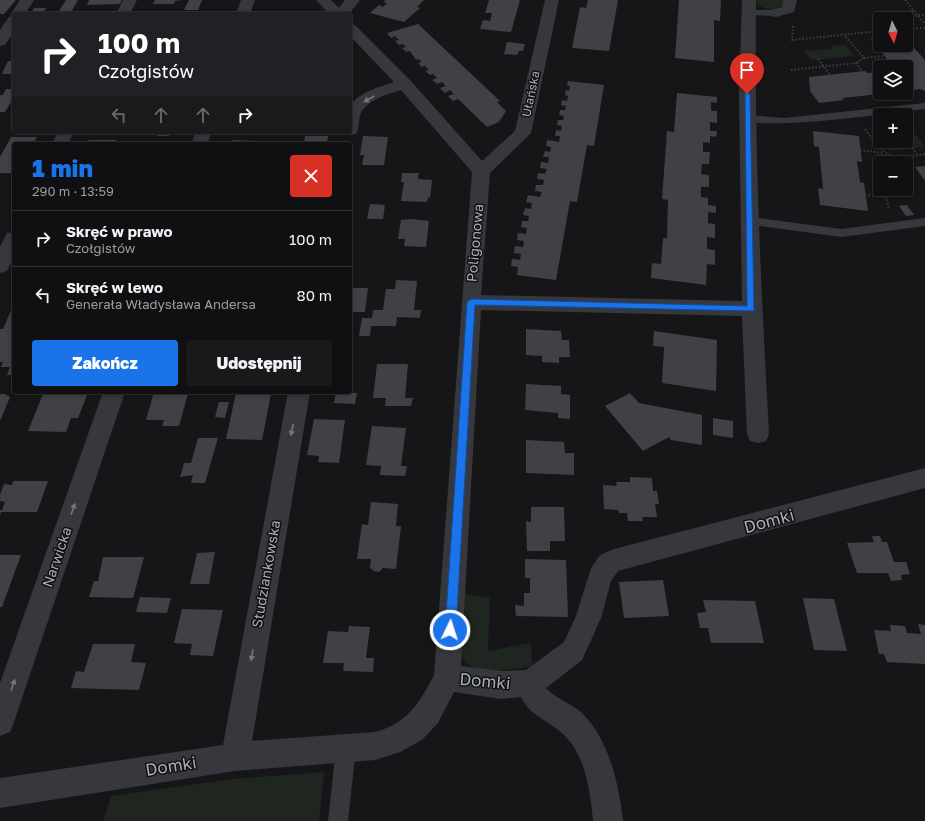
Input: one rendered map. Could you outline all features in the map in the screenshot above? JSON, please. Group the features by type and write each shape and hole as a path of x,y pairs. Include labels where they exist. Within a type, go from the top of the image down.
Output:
{"street":[{"path":"19,12 27,0"},
{"path":"124,12 130,0"},
{"path":"245,12 248,0"},
{"path":"323,0 335,12"},
{"path":"343,12 353,0"},
{"name":"Ułańska","path":"481,171 523,133 552,0"},
{"path":"749,6 746,70 752,309 758,434"},
{"path":"0,42 12,23"},
{"path":"352,30 404,83 481,171"},
{"path":"352,121 354,111 369,97 404,83"},
{"name":"Poligonowa","path":"448,677 471,302 481,171"},
{"path":"0,266 12,242"},
{"path":"471,302 752,309"},
{"name":"Narwicka","path":"0,722 113,394"},
{"name":"Studziankowska","path":"235,757 280,493 300,394"},
{"name":"Domki","path":"0,793 235,757 388,743 411,731 427,716 448,677 501,685 529,683 555,666 573,651 588,618 600,576 609,563 623,557 748,526 925,478"},
{"path":"529,683 538,700 565,716 573,723 584,740 603,784 608,821"}],"lane":[{"path":"749,6 785,8"},
{"path":"906,100 911,107"},
{"path":"748,118 784,121 925,106"},
{"path":"750,221 841,232 925,222"},
{"path":"338,821 346,748"}],"path":[{"path":"905,0 925,24"},
{"path":"785,8 793,10 792,40 873,32"},
{"path":"913,11 887,14 891,18 925,15"},
{"path":"920,19 925,18"},
{"path":"913,29 925,28"},
{"path":"844,34 864,58"},
{"path":"791,70 856,63 864,58 885,56"},
{"path":"818,59 830,75"},
{"path":"856,63 862,72"},
{"path":"865,129 883,153 889,157 925,154"},
{"path":"912,148 918,155"},
{"path":"860,150 883,153"},
{"path":"865,195 887,197 889,213"}],"shaded area":[{"path":"756,0 783,0 783,4 774,9 767,9 757,4"},
{"path":"846,45 854,56 811,60 804,51 832,49 831,46"},
{"path":"913,135 916,135 925,147 889,151 889,148 913,148"},
{"path":"462,594 490,598 488,651 531,643 532,666 490,671 475,668 468,664 459,653"},
{"path":"324,772 319,821 103,821 111,796 232,779"}],"building":[{"path":"0,0 16,0 4,14 0,14"},
{"path":"66,0 78,0 71,12 58,12"},
{"path":"89,0 122,0 120,4 87,5"},
{"path":"155,0 182,0 175,1 174,4 153,4"},
{"path":"189,0 202,0 198,10 184,10"},
{"path":"386,0 424,0 417,7 420,8 404,22 370,13 379,5 383,7 387,3 383,2"},
{"path":"489,0 520,0 511,32 480,29 483,20 490,21 492,13 485,13"},
{"path":"588,0 618,0 609,51 572,48 580,7 586,8"},
{"path":"679,0 721,0 720,21 714,20 714,62 675,58"},
{"path":"34,8 46,8 44,12 32,12"},
{"path":"418,24 500,101 497,102 506,111 499,122 487,127 458,99 453,101 448,96 454,94 450,90 445,93 440,88 446,86 442,82 437,84 432,80 437,78 433,74 430,75 425,71 429,70 425,66 422,67 418,63 422,62 418,59 416,60 410,51 406,52 402,48 406,47 403,44 399,45 395,41 399,40 395,36 391,38 387,33"},
{"path":"507,42 525,44 523,51 519,51 517,55 504,54"},
{"path":"913,47 925,60 925,91 920,89 913,90 913,60 888,60 881,52 913,52"},
{"path":"8,61 12,61 12,74 2,74"},
{"path":"865,71 867,73 873,73 873,95 842,98 844,100 819,103 810,91 809,77"},
{"path":"568,81 604,85 594,146 587,145 577,202 570,201 556,280 517,275 518,267 511,266 512,259 520,260 521,254 514,253 515,246 523,247 524,241 517,240 518,233 526,234 527,228 521,227 522,221 528,221 529,216 523,215 525,208 531,209 532,203 526,202 528,195 540,197 542,192 535,191 536,185 543,185 544,180 537,179 538,173 545,174 547,169 540,168 541,162 548,163 549,157 543,157 545,151 550,152 551,147 546,146 547,140 559,142 560,136 555,136 556,130 561,131 562,126 557,125 558,120 563,120 564,116 559,115 560,110 565,110 566,106 561,105 562,100 567,101 568,96 565,95 566,90 569,91 570,86 567,86"},
{"path":"6,89 12,89 12,100 5,112 0,112 0,95 3,95"},
{"path":"677,93 717,97 717,103 711,102 711,111 717,111 717,123 710,122 710,131 717,131 716,137 710,136 710,143 703,142 703,152 710,152 709,164 702,164 701,174 709,175 709,187 701,187 701,197 708,198 708,205 716,206 716,213 708,212 708,223 715,224 715,238 707,237 707,249 715,250 715,265 707,264 706,285 651,278 652,263 661,264 663,238 667,238 668,200 662,199 667,131 674,132"},
{"path":"813,131 859,136 862,162 857,161 860,182 864,183 868,211 820,205 818,188 823,189 819,147 814,146"},
{"path":"158,134 170,134 169,136 157,136"},
{"path":"305,136 328,136 327,142 304,142"},
{"path":"363,136 388,137 384,165 362,165 364,155 360,155"},
{"path":"11,137 37,137 34,142 12,142 12,173 0,173 0,157"},
{"path":"89,140 116,140 115,142 88,142"},
{"path":"232,140 258,141 258,142 232,142"},
{"path":"925,166 925,181 915,167"},
{"path":"402,173 419,173 418,179 432,180 430,198 428,197 427,202 401,201 404,182 401,182"},
{"path":"370,204 385,205 383,219 367,219"},
{"path":"907,205 914,215 906,216 899,206"},
{"path":"412,219 429,221 426,247 404,246 405,239 398,239 401,220"},
{"path":"396,280 417,281 414,310 421,310 420,318 397,317 396,326 371,326 370,336 359,336 362,318 372,318 373,310 383,310 386,289 395,289"},
{"path":"352,288 368,288 365,312 352,312"},
{"path":"12,308 12,375 7,375 10,367 1,367 3,362 0,362 0,329 3,329"},
{"path":"526,329 561,331 562,340 569,340 570,357 559,357 559,363 542,362 542,356 526,355"},
{"path":"654,331 717,340 716,391 662,383 664,347 653,346"},
{"path":"377,364 408,364 405,398 413,398 411,406 385,406 386,398 373,398"},
{"path":"526,384 561,386 561,394 570,395 570,419 558,418 558,413 525,410"},
{"path":"357,393 355,404 334,403 336,394"},
{"path":"630,393 639,403 702,415 702,445 671,440 669,437 643,451 605,406"},
{"path":"0,394 5,394 10,397 0,421"},
{"path":"43,394 87,395 78,418 71,418 66,432 28,431"},
{"path":"153,394 188,394 179,426 162,426 164,420 146,420"},
{"path":"236,394 271,394 262,440 226,439"},
{"path":"219,402 229,402 225,418 215,417"},
{"path":"713,418 733,421 733,438 713,435"},
{"path":"314,419 345,420 339,463 318,462 319,456 307,455"},
{"path":"372,426 406,428 401,466 407,466 405,476 380,475 381,466 366,465"},
{"path":"198,438 218,438 205,483 191,483 193,475 180,477 184,463 191,463"},
{"path":"526,440 564,442 565,453 574,453 574,475 526,473"},
{"path":"630,477 652,478 653,491 657,491 659,504 655,504 657,517 642,517 643,521 628,521 627,513 619,513 618,510 604,509 603,485 617,486 616,482 630,482"},
{"path":"13,481 48,481 37,512 1,512 0,515 0,510 2,510 5,502 0,501 0,495 4,484 12,485"},
{"path":"371,502 398,504 396,526 401,526 396,569 383,568 379,572 374,571 370,568 371,559 357,559 362,524 368,525"},
{"path":"531,507 564,507 565,541 550,541 550,551 527,551 526,521 531,522"},
{"path":"872,536 880,536 882,542 887,542 894,562 906,562 910,574 901,575 902,580 891,581 888,573 857,573 847,543 874,542"},
{"path":"215,552 209,584 190,584 197,553"},
{"path":"0,555 21,555 2,607 0,607"},
{"path":"103,557 144,557 133,598 89,597 94,581 98,581"},
{"path":"525,559 566,560 568,617 516,616 515,605 524,606 524,593 530,593 530,578 525,578"},
{"path":"663,580 669,616 624,618 619,582"},
{"path":"140,597 171,598 167,613 136,612"},
{"path":"803,598 834,599 847,651 814,650"},
{"path":"703,600 755,601 764,643 711,643 708,628 700,628 697,613 706,612"},
{"path":"182,609 223,610 213,656 190,655 192,644 174,643"},
{"path":"918,624 925,625 925,664 887,662 884,654 879,654 874,630 891,631 890,625 905,626 907,633 921,634"},
{"path":"349,626 370,627 366,658 374,658 373,672 343,671 344,663 323,663 328,631 348,632"},
{"path":"93,644 135,644 131,662 146,663 139,690 71,688 76,671 84,672"}],"route":[{"path":"450,630 471,302 752,309 747,94"}]}
